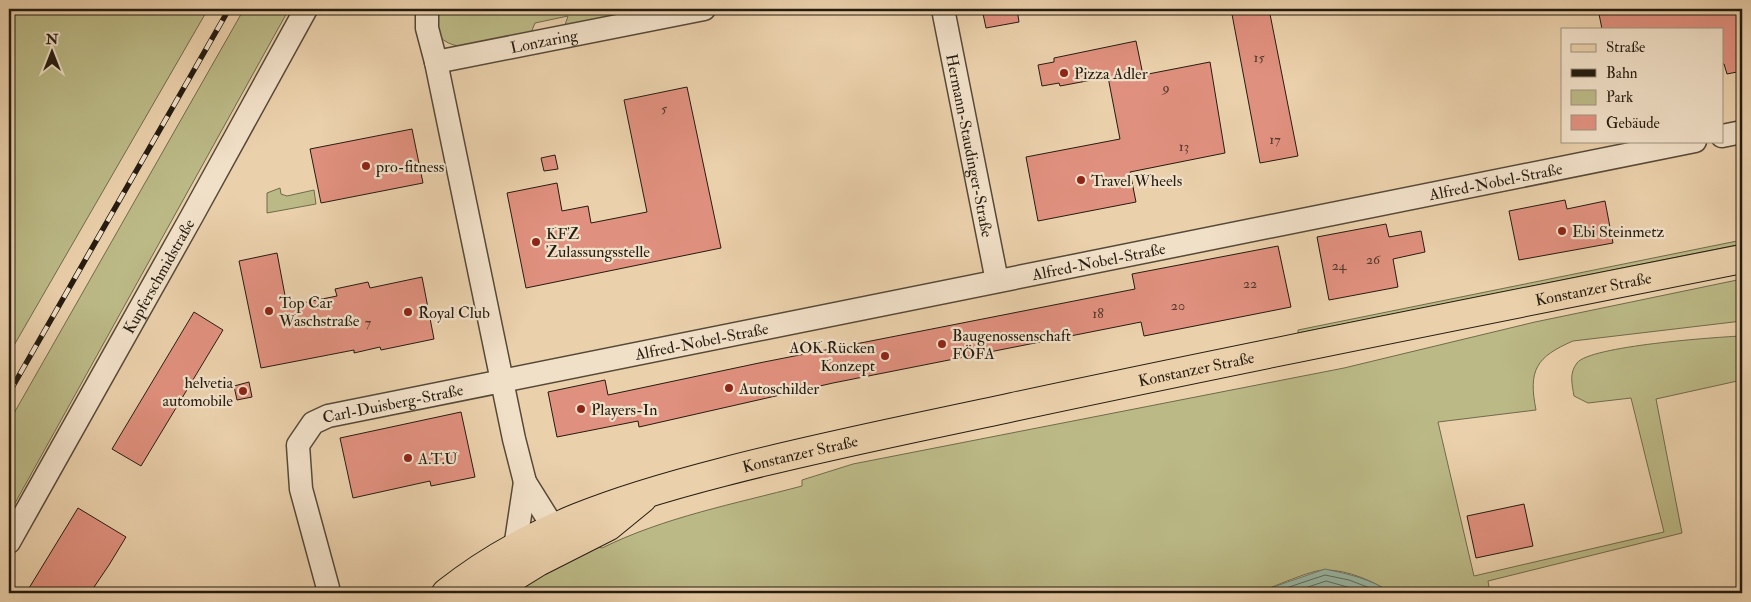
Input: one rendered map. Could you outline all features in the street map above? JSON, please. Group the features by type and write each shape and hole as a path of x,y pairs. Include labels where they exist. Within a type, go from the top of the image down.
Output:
{"main road":[{"name":"Konstanzer Straße","path":"446,593 515,548 553,527 599,508 653,490 764,461 1110,387 1742,259"},
{"name":"Konstanzer Straße","path":"488,593 538,562 609,526 653,490"}],"street":[{"name":"Kupferschmidstraße","path":"9,542 306,9"},
{"path":"427,9 427,28 436,62 502,381 525,482 553,527 538,562"},
{"name":"Lonzaring","path":"436,62 704,9"},
{"name":"Hermann-Staudinger-Straße","path":"943,9 997,281"},
{"path":"1724,136 1742,132"},
{"name":"Alfred-Nobel-Straße","path":"502,381 1690,142"},
{"name":"Carl-Duisberg-Straße","path":"327,593 328,588 301,489 298,445 312,422 351,410 502,381"},
{"path":"515,548 525,482"}],"green space":[{"path":"9,9 208,9 9,354"},
{"path":"244,9 289,9 9,514 9,422"},
{"path":"436,9 649,9 563,31 568,16 535,23 529,38 479,47 465,47 453,45 444,40 437,32 435,24"},
{"path":"280,188 281,194 287,196 314,190 316,204 267,213 267,193"},
{"path":"1742,240 1742,244 1298,333 1298,330"},
{"path":"1742,279 1742,321 1573,341 1550,353 1538,367 1534,375 1533,385 1536,410 1438,422 1474,576 1664,532 1631,398 1588,403 1574,396 1572,379 1574,367 1587,357 1628,347 1742,336 1742,380 1656,399 1682,533 1488,581 1490,593 1391,593 1377,584 1360,577 1334,570 1320,570 1256,593 504,593 596,546 602,548 626,537 675,520 725,505 802,486 802,480 853,464 1344,368 1535,322"}],"water":[{"path":"1325,569 1368,581 1391,593 1256,593"}],"building":[{"path":"982,9 1017,9 1019,22 986,28"},
{"path":"1231,9 1269,9 1298,156 1260,163"},
{"path":"1598,9 1742,9 1742,71 1727,74 1724,64 1724,28 1602,28"},
{"path":"1136,41 1143,75 1210,62 1225,153 1130,172 1136,202 1038,221 1026,157 1120,139 1108,77 1060,86 1059,83 1042,86 1038,65 1054,62 1054,58"},
{"path":"687,87 721,248 526,288 507,193 557,183 562,211 588,206 591,223 647,212 624,100"},
{"name":"pro-fitness","path":"412,129 423,183 321,203 310,149"},
{"path":"555,155 558,169 544,171 541,158"},
{"name":"Ebi Steinmetz","path":"1565,200 1567,209 1605,201 1613,243 1519,260 1509,211"},
{"path":"1386,224 1389,237 1421,231 1425,252 1393,259 1398,287 1329,300 1317,237"},
{"path":"1278,246 1291,307 1144,336 1141,322 833,383 639,427 638,421 557,437 548,392 605,380 608,395 759,363 1135,289 1132,274"},
{"path":"277,253 287,306 337,296 335,289 368,282 370,288 422,277 434,339 381,350 380,347 354,353 354,350 261,368 239,261"},
{"path":"194,312 223,330 141,466 112,449"},
{"name":"helvetia automobile","path":"249,382 252,397 237,400 234,386"},
{"name":"A.T.U","path":"461,412 475,477 431,486 430,481 353,498 340,438"},
{"path":"1524,504 1533,546 1476,558 1467,516"},
{"path":"78,508 126,537 109,565 90,593 26,593"}],"railway":[{"path":"9,393 229,9"}],"place":[{"name":"Pizza Adler","path":"1064,73"},
{"name":"pro-fitness","path":"366,166"},
{"name":"Travel Wheels","path":"1081,180"},
{"name":"Ebi Steinmetz","path":"1562,231"},
{"name":"KFZ Zulassungsstelle","path":"536,242"},
{"name":"Top Car Waschstraße","path":"269,311"},
{"name":"Royal Club","path":"408,312"},
{"name":"Baugenossenschaft FÖFA","path":"942,344"},
{"name":"AOK Rücken Konzept","path":"885,356"},
{"name":"Autoschilder","path":"729,388"},
{"name":"helvetia automobile","path":"243,391"},
{"name":"Players-In","path":"581,409"},
{"name":"A.T.U","path":"408,458"}]}
